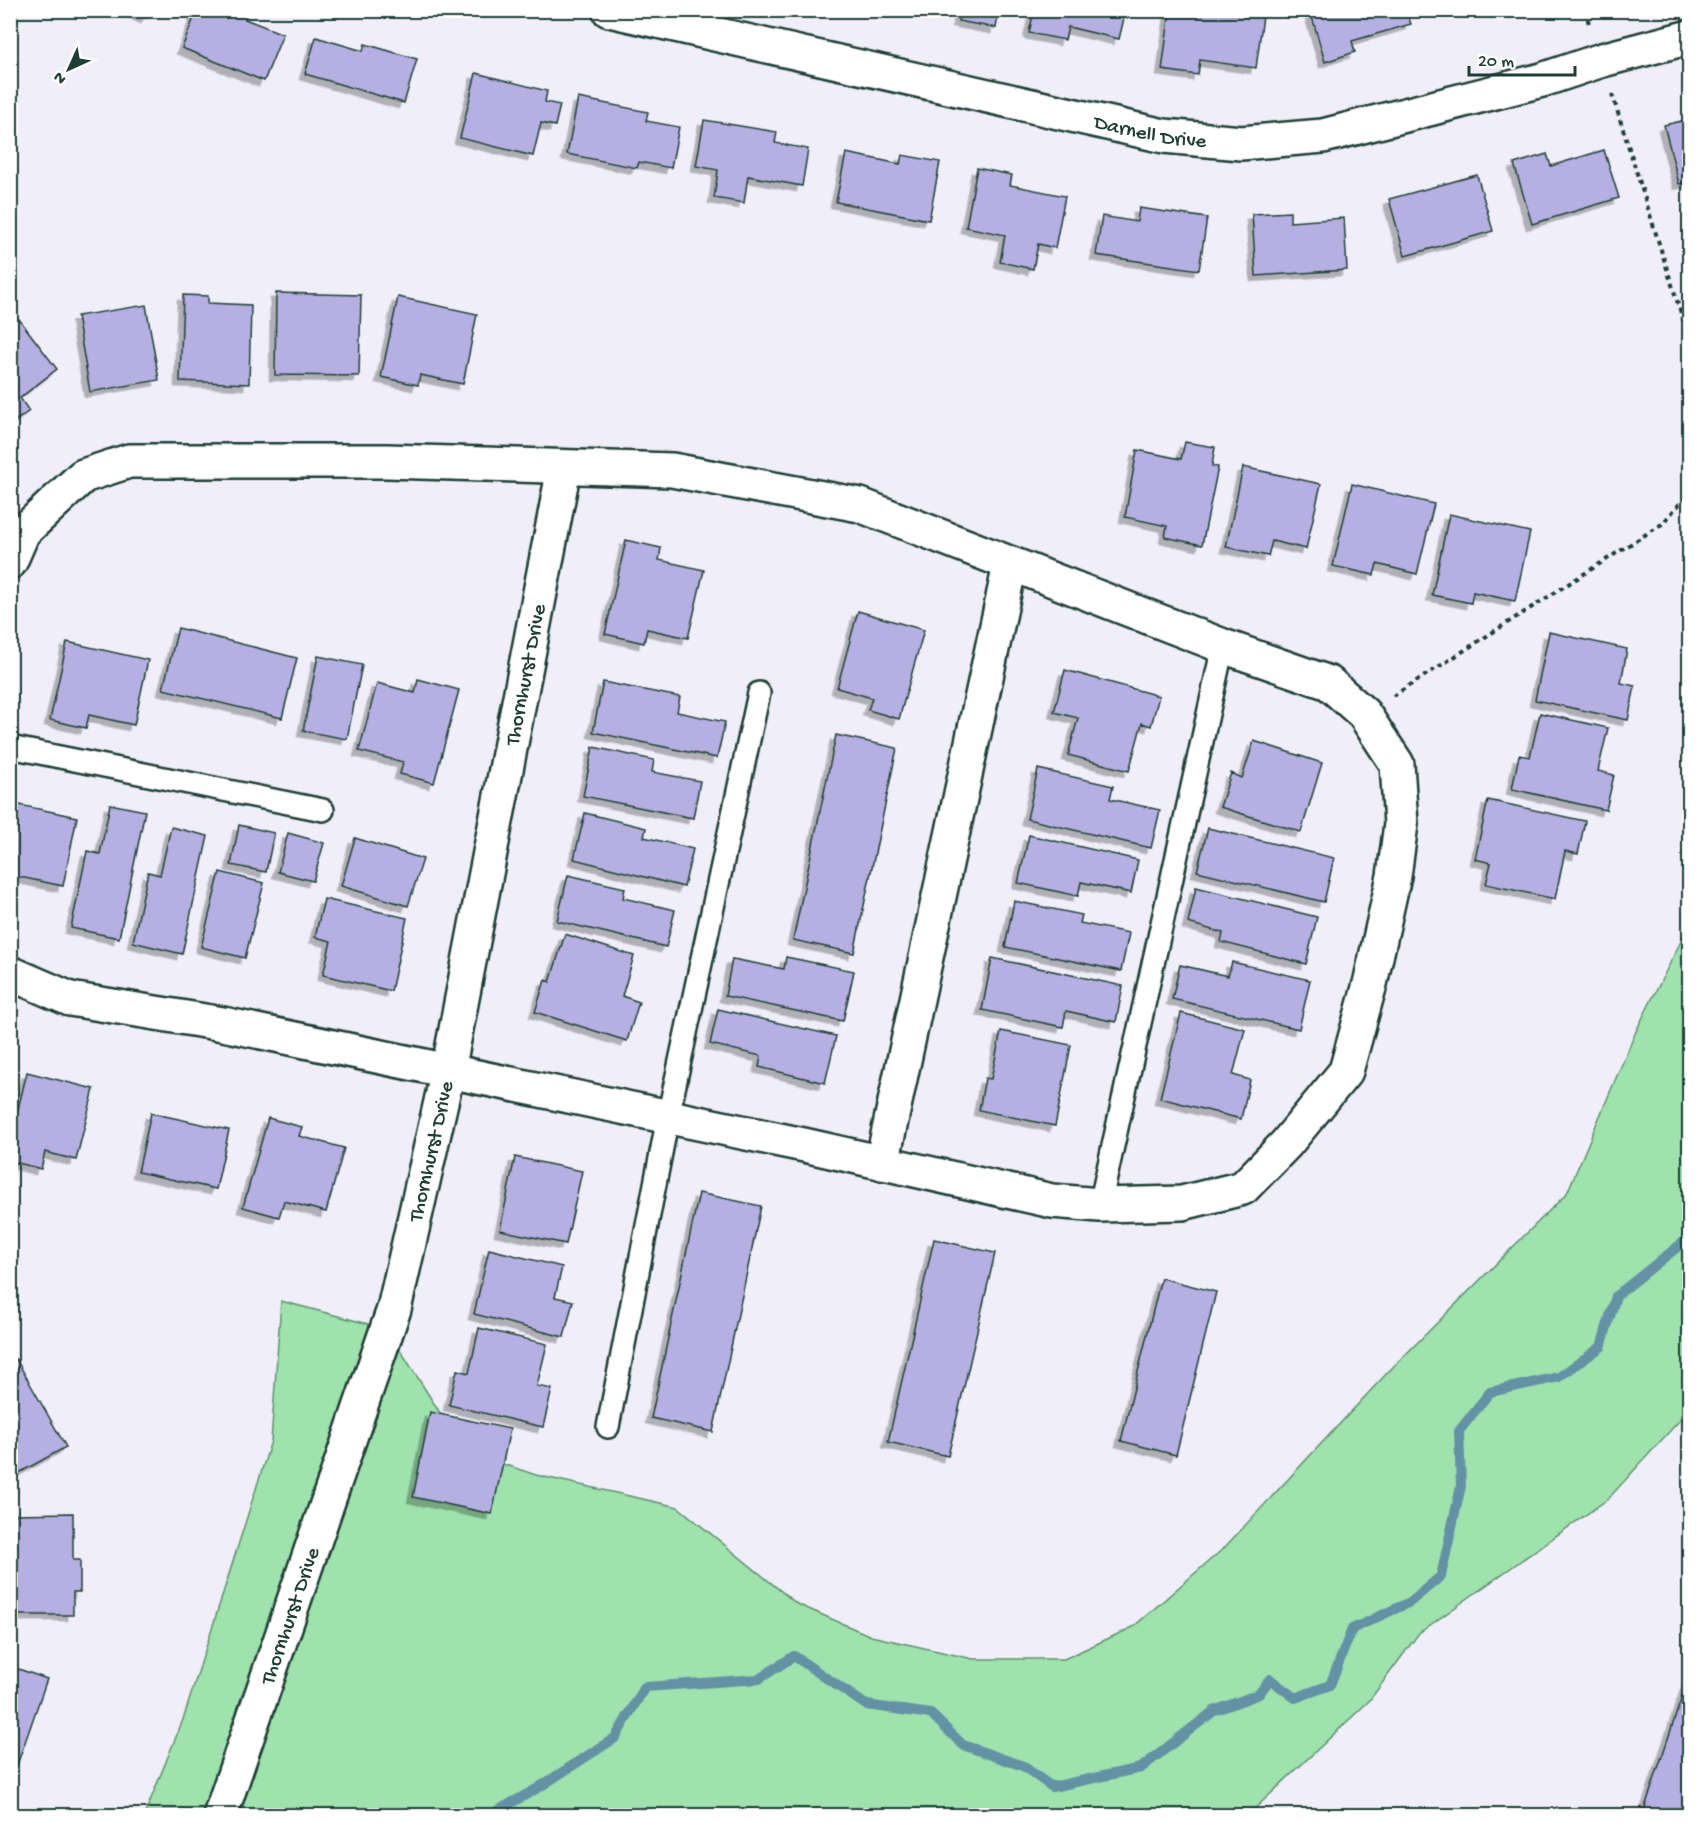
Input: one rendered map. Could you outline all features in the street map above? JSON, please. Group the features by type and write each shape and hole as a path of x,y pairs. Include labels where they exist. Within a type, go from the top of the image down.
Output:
{"street":[{"name":"Darnell Drive","path":"609,10 1164,136 1241,143 1323,136 1542,80 1602,60 1689,37"},
{"path":"10,562 23,532 83,476 129,461 387,461 672,470 860,506 1222,646 1329,682 1364,714 1397,764 1401,824 1394,876 1370,984 1346,1071 1286,1144 1243,1188 1182,1203 1100,1205 1052,1202 669,1117 223,1024 70,999 10,973"},
{"name":"Thornhurst Drive","path":"220,1815 394,1309 448,1071 564,468"},
{"path":"882,1163 1010,565"}],"lane":[{"path":"1100,1205 1222,646"},
{"path":"608,1427 669,1117 759,693"},
{"path":"10,747 323,810"}],"path":[{"path":"1602,60 1689,342"},
{"path":"1364,714 1662,524 1689,492"}],"green space":[{"path":"1689,925 1689,1410 1608,1499 1419,1633 1369,1701 1248,1815 144,1816 184,1717 271,1441 281,1301 387,1329 464,1451 536,1475 678,1507 797,1604 871,1636 973,1659 1064,1659 1133,1627 1224,1548 1388,1372 1567,1193 1637,1029"}],"building":[{"path":"130,10 150,10 146,18"},
{"path":"197,10 247,10 245,19 283,34 264,81 182,48"},
{"path":"960,10 999,10 996,28 958,21"},
{"path":"1034,10 1126,10 1119,39 1068,27 1065,40 1029,33"},
{"path":"1198,10 1225,10 1263,16 1256,68 1200,60 1198,75 1162,70 1170,11 1197,15"},
{"path":"1310,10 1406,10 1411,24 1352,41 1355,52 1325,62"},
{"path":"316,37 363,51 365,44 417,59 404,103 305,74"},
{"path":"476,73 547,91 545,102 560,105 555,126 541,123 533,156 460,138"},
{"path":"578,98 648,112 646,121 679,127 671,168 639,162 637,168 567,154"},
{"path":"1690,119 1690,182 1679,184 1664,125"},
{"path":"704,120 777,132 775,143 808,149 802,186 748,176 744,203 714,198 718,170 696,166"},
{"path":"1604,150 1619,198 1532,224 1514,164 1547,154 1551,166"},
{"path":"846,153 900,164 902,155 940,162 929,220 836,202"},
{"path":"977,168 1012,175 1010,185 1065,196 1055,248 1038,244 1033,269 1000,262 1005,235 966,227"},
{"path":"1477,175 1493,231 1405,256 1389,199"},
{"path":"1139,208 1207,218 1199,270 1096,255 1102,216 1137,222"},
{"path":"1290,212 1290,222 1344,218 1347,270 1256,276 1252,214"},
{"path":"276,293 361,295 359,376 275,375"},
{"path":"183,295 208,296 208,303 251,305 249,384 180,381"},
{"path":"398,297 477,314 463,384 420,375 418,385 381,377"},
{"path":"146,305 159,380 90,392 77,316"},
{"path":"19,319 57,369 20,398 29,411 10,425 10,326"},
{"path":"1185,442 1215,447 1212,466 1218,467 1202,545 1165,537 1167,526 1125,517 1137,450 1181,459"},
{"path":"1243,467 1321,484 1306,549 1272,541 1268,556 1226,547"},
{"path":"1352,484 1434,504 1417,574 1377,564 1374,575 1333,566"},
{"path":"1449,514 1530,532 1515,601 1473,592 1471,603 1432,595"},
{"path":"626,540 661,548 659,560 704,570 688,638 647,629 644,643 605,634"},
{"path":"858,611 924,630 899,719 868,710 872,698 837,688"},
{"path":"178,628 297,658 282,718 163,689"},
{"path":"1549,632 1627,649 1621,683 1635,686 1628,720 1535,700"},
{"path":"67,642 148,660 134,725 89,715 86,728 50,720"},
{"path":"318,656 362,665 347,739 303,731"},
{"path":"1065,670 1159,696 1151,726 1142,723 1129,771 1068,755 1078,718 1054,712"},
{"path":"418,679 459,690 434,783 400,774 403,762 359,751 377,683 415,693"},
{"path":"603,682 680,697 677,712 725,722 717,758 593,732"},
{"path":"1540,713 1608,728 1598,771 1614,775 1606,810 1512,789 1519,755 1530,757"},
{"path":"836,735 897,748 854,953 793,940"},
{"path":"1254,741 1322,763 1301,832 1220,807 1231,773 1242,778"},
{"path":"593,747 654,760 652,772 700,781 693,818 583,796"},
{"path":"1038,769 1113,786 1110,799 1160,810 1151,848 1027,819"},
{"path":"1488,800 1585,821 1578,854 1565,851 1555,899 1486,884 1491,863 1475,859"},
{"path":"10,803 77,817 63,886 10,875"},
{"path":"110,804 145,811 119,938 71,928 87,851 100,854"},
{"path":"585,813 646,828 644,837 693,849 684,887 574,859"},
{"path":"239,825 274,833 266,872 231,865"},
{"path":"171,827 208,836 182,954 133,942 148,872 160,875"},
{"path":"1208,828 1334,858 1324,902 1197,871"},
{"path":"288,833 324,843 313,881 278,872"},
{"path":"1029,835 1138,860 1131,893 1081,882 1078,896 1018,883"},
{"path":"355,838 423,859 408,906 341,886"},
{"path":"220,872 264,883 245,958 201,947"},
{"path":"568,875 625,888 623,898 675,910 666,947 557,921"},
{"path":"1196,887 1317,917 1306,964 1221,942 1223,933 1188,923"},
{"path":"324,899 407,918 391,991 323,975 331,941 315,937"},
{"path":"1014,901 1082,915 1080,923 1129,933 1121,971 1005,947"},
{"path":"565,934 634,956 622,996 639,1002 627,1041 535,1012 545,980 550,982"},
{"path":"786,957 854,971 843,1021 725,996 732,959 784,969"},
{"path":"992,958 1123,986 1116,1022 1066,1011 1063,1027 982,1010"},
{"path":"1232,962 1310,980 1299,1029 1172,999 1180,965 1228,976"},
{"path":"718,1009 836,1036 825,1083 759,1067 761,1056 710,1044"},
{"path":"1181,1013 1245,1029 1233,1075 1250,1080 1241,1119 1160,1098"},
{"path":"1001,1031 1071,1045 1055,1126 979,1110 985,1078 991,1079"},
{"path":"27,1072 94,1089 76,1160 45,1152 41,1169 10,1161 10,1142"},
{"path":"151,1113 229,1130 216,1189 138,1172"},
{"path":"268,1118 302,1127 299,1136 344,1148 326,1212 284,1201 279,1217 243,1207"},
{"path":"515,1157 582,1171 566,1244 500,1230"},
{"path":"699,1193 761,1206 713,1432 651,1418"},
{"path":"934,1239 995,1253 948,1456 888,1442"},
{"path":"489,1249 562,1267 555,1297 573,1301 564,1337 474,1314"},
{"path":"1161,1278 1216,1292 1176,1455 1121,1441"},
{"path":"479,1328 547,1344 537,1386 552,1389 543,1427 449,1405 457,1370 469,1373"},
{"path":"16,1359 66,1447 19,1473 10,1458 10,1362"},
{"path":"430,1412 510,1429 492,1514 413,1497"},
{"path":"73,1513 73,1560 80,1560 80,1592 73,1592 73,1615 10,1615 13,1514"},
{"path":"10,1666 47,1679 15,1771 10,1770"},
{"path":"1690,1673 1690,1816 1642,1816"}],"waterway":[{"path":"488,1816 538,1788 615,1738 645,1687 759,1679 794,1656 866,1705 931,1714 963,1745 1023,1766 1052,1787 1141,1768 1214,1711 1259,1694 1270,1679 1295,1698 1330,1685 1352,1629 1410,1602 1441,1576 1461,1486 1459,1431 1490,1392 1559,1377 1601,1347 1616,1296 1690,1237"}]}
